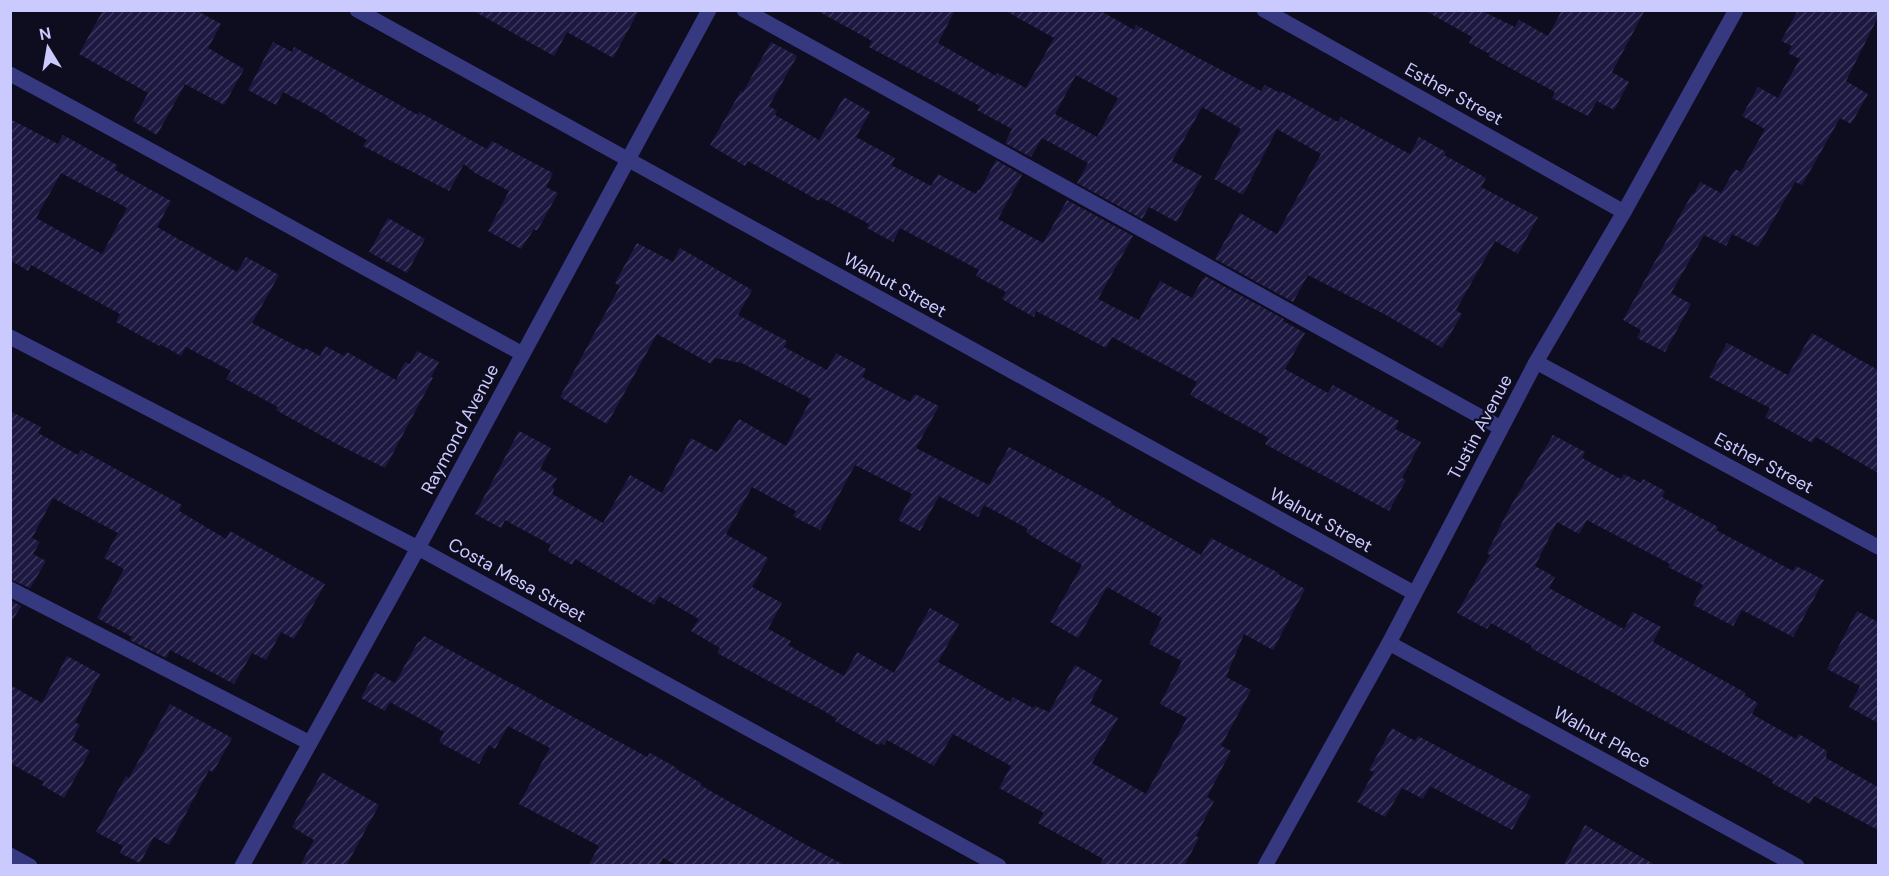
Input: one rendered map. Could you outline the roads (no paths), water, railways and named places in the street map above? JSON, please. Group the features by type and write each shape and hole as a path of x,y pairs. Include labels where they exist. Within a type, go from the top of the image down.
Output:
{"street":[{"name":"Walnut Street","path":"357,10 1414,593"},
{"name":"Raymond Avenue","path":"242,866 418,548 709,10"},
{"path":"744,10 1501,428"},
{"name":"Esther Street","path":"1264,10 1624,212"},
{"name":"Tustin Avenue","path":"1265,866 1389,643 1536,362 1624,212 1736,10"},
{"path":"10,74 523,354"},
{"name":"Costa Mesa Street","path":"10,337 418,548 999,866"},
{"name":"Esther Street","path":"1536,362 1878,547"},
{"path":"10,589 310,744"},
{"name":"Walnut Place","path":"1389,643 1797,866"},
{"path":"10,855 30,866"}]}
